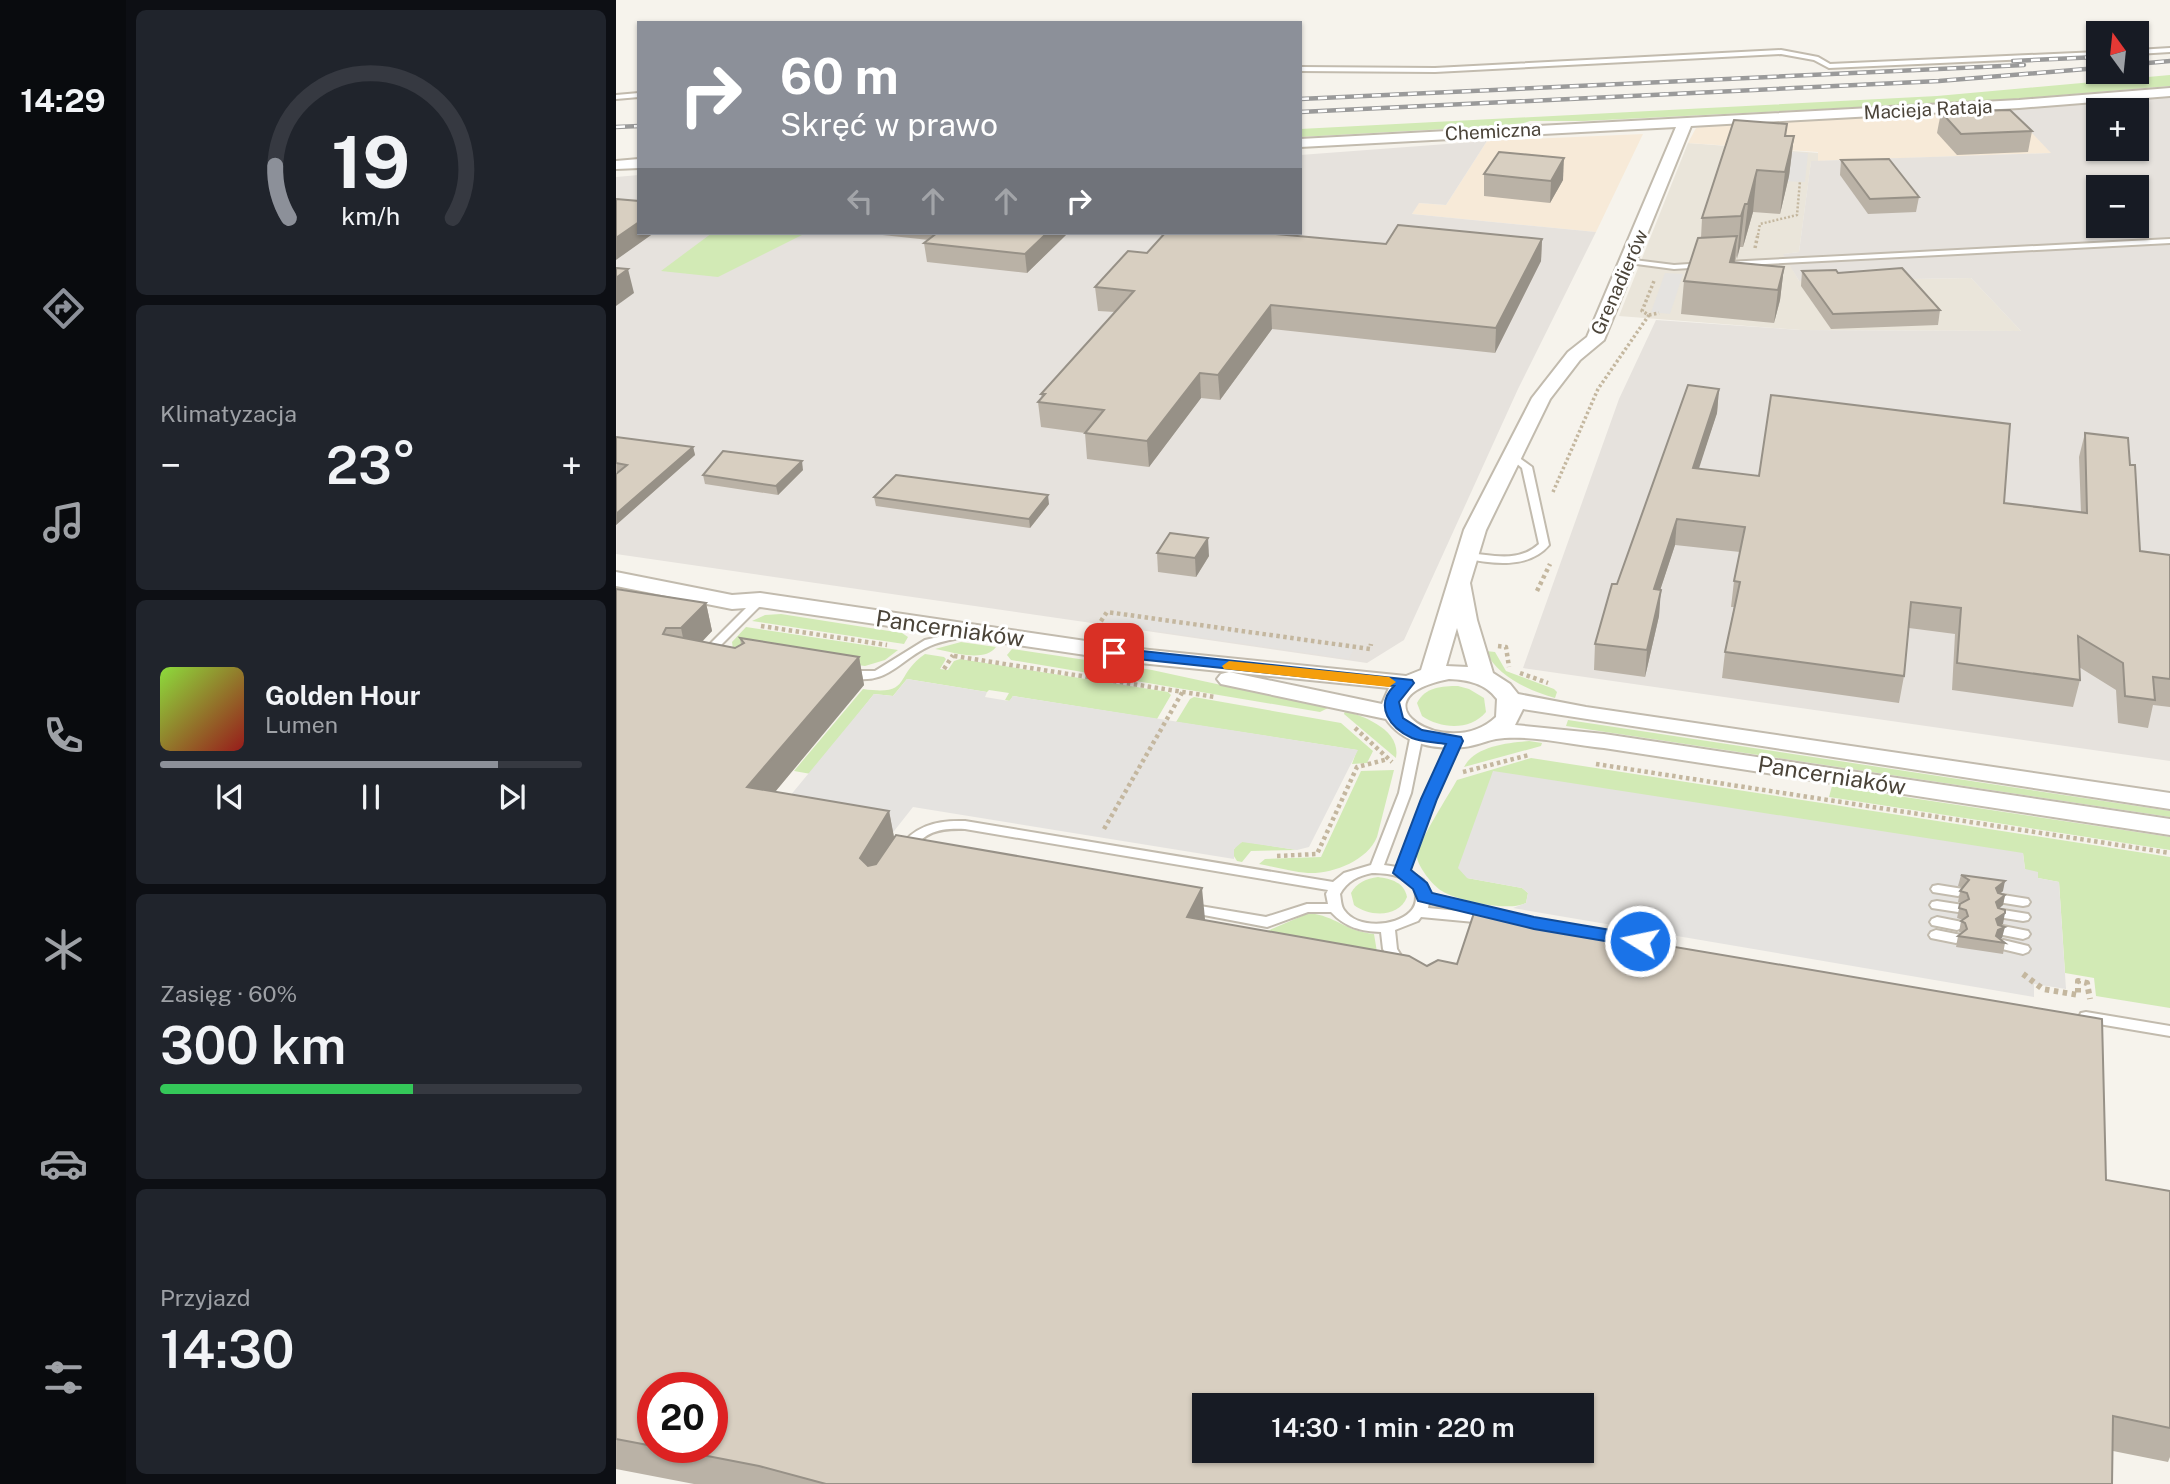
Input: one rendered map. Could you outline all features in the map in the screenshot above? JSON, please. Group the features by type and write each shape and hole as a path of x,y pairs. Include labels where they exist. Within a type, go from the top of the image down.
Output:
{"street":[{"name":"Macieja Rataja","path":"1686,121 2019,104 2170,92"},
{"name":"Chemiczna","path":"1302,143 1686,121"},
{"name":"Grenadierów","path":"1432,674 1475,530 1514,457 1541,398 1574,356 1595,340 1686,121"},
{"path":"616,165 637,163"},
{"name":"Pancerniaków","path":"616,569 732,587 760,600"},
{"name":"Pancerniaków","path":"616,579 732,602 760,600 1140,656 1406,683"},
{"path":"1460,581 1482,677"},
{"name":"Pancerniaków","path":"1140,656 1248,684 1392,713"},
{"path":"1449,672 1482,677 1504,691 1510,700 1511,711 1505,722 1493,732 1455,741 1406,729 1392,713 1391,702 1396,692 1406,683 1432,674 1449,672"},
{"name":"Pancerniaków","path":"1510,700 2170,801"},
{"name":"Pancerniaków","path":"1493,732 1555,735 2170,827"}],"lane":[{"path":"2149,51 2170,50"},
{"path":"1302,69 1435,69 1781,52 1816,58 1829,66 2086,55"},
{"path":"616,97 637,95"},
{"path":"1629,261 1674,267 2170,241"},
{"path":"1468,556 1522,558 1537,554 1544,545 1527,467 1514,457"},
{"path":"691,663 718,661 706,654 760,600"},
{"path":"835,673 861,677 881,674 900,663 914,650 944,638 980,632"},
{"path":"1376,869 1405,793 1418,734"},
{"path":"1401,873 1455,741"},
{"path":"912,860 898,858 923,829 945,824 965,825 1336,887"},
{"path":"1376,869 1401,873 1421,887 1424,897 1419,912 1412,919 1388,928 1361,926 1349,922 1334,908 1333,894 1336,887 1352,874 1376,869"},
{"path":"1938,889 1958,892"},
{"path":"1424,897 1561,928"},
{"path":"2003,898 2023,902"},
{"path":"1173,905 1267,922 1307,908 1334,908"},
{"path":"1937,905 1958,908"},
{"path":"1419,912 1534,923"},
{"path":"2003,914 2023,917"},
{"path":"1388,928 1390,949 1402,969 1411,976"},
{"path":"1937,929 1957,932"},
{"path":"2003,938 2023,942"},
{"path":"2068,1014 2170,1031"}],"path":[{"path":"1755,252 1760,224 1797,215 1800,181"},
{"path":"1649,316 1642,311 1658,271 1653,263"},
{"path":"1552,499 1554,487 1598,390 1649,316 1659,313"},
{"path":"1537,591 1553,560"},
{"path":"1097,627 1107,612 1370,649 1371,644"},
{"path":"754,624 1223,699"},
{"path":"1473,646 1506,647 1508,666 1570,694 1563,710"},
{"path":"944,669 953,656"},
{"path":"1094,846 1183,691"},
{"path":"1340,701 1333,715 1344,718 1393,763 1411,765"},
{"path":"1442,769 1464,772 1535,753 1547,755 1555,735"},
{"path":"1251,873 1258,857 1317,854 1357,766 1388,759"},
{"path":"2024,974 2043,989 2078,995 2078,981 2088,983 2090,1000"}],"shaded area":[{"path":"2170,96 2170,761 1523,668 1619,399 1656,320 1801,330 2021,331 1971,278 1799,281 1783,254 1799,252 1811,161 2051,153 2009,109 2086,103 2086,161 2149,161 2149,98 2145,98"},
{"path":"2009,109 2052,153 1818,161 1818,152 1688,143 1696,128 1718,124"},
{"path":"1643,134 1596,232 1412,214 1418,203 1446,205 1487,141"},
{"path":"1487,141 1446,205 1419,203 1412,214 1596,232 1518,389 1404,640 1367,663 616,554 616,177 637,175 637,235 1302,235 1302,155"},
{"path":"1688,143 1819,153 1818,161 1811,162 1799,252 1784,254 1799,281 1971,278 2021,331 1801,330 1619,316"},
{"path":"1737,148 1808,153 1805,182 1782,181"},
{"path":"1665,273 1683,274 1670,314 1651,312"},
{"path":"1114,614 1354,648 1349,659 1107,624"},
{"path":"907,679 987,692 985,697 1009,701 1013,696 1358,750 1309,847 1297,850 1242,842 1234,849 1234,859 913,807 887,840 771,819 874,694 893,696"},
{"path":"1493,771 2023,853 2025,869 2038,872 2038,878 2059,882 2066,989 2034,984 2034,997 1513,908 1526,903 1528,893 1522,888 1467,878 1458,868"}],"green space":[{"path":"2170,75 2170,86 2003,100 1584,121 1530,121 1518,125 1302,137 1302,129 1937,96 2086,83 2149,84 2149,77"},
{"path":"709,235 802,235 718,277 661,271"},
{"path":"781,614 902,633 908,637 904,644 752,621 765,615"},
{"path":"746,627 898,650 885,660 865,666 733,649 732,642"},
{"path":"961,642 996,647 991,652 976,655 935,649"},
{"path":"1012,649 1152,670 1328,708 1320,712 1011,660 1007,655"},
{"path":"1486,651 1495,652 1506,671 1554,689 1557,692 1555,698 1525,687 1506,675 1497,668"},
{"path":"925,654 946,659 940,669 948,670 954,661 960,659 1168,692 1171,695 1157,719 1013,696 1010,701 1005,700 1009,693 907,679 893,696 874,694 811,774 794,771 863,689 889,690 896,687 915,662"},
{"path":"1458,686 1484,698 1486,712 1472,722 1455,726 1438,724 1422,716 1417,703 1420,698 1440,687"},
{"path":"1194,697 1341,723 1373,751 1367,763 1352,764 1357,750 1176,722"},
{"path":"1345,711 1372,721 1388,733 1396,748 1396,758 1344,714"},
{"path":"1568,720 2170,811 2170,817 1566,726"},
{"path":"1529,741 1542,743 1541,746 1464,767 1476,754 1484,750"},
{"path":"1531,758 2170,857 2170,1008 2096,996 2094,978 2065,973 2059,882 2038,878 2025,869 2023,853 1467,878 1522,888 1528,893 1526,903 1508,906 1471,902 1438,889 1423,871 1417,857 1418,851 1457,780"},
{"path":"1394,770 1377,837 1366,853 1348,864 1318,873 1296,872 1259,864 1265,859 1321,857 1361,771"},
{"path":"1832,786 2170,837 2170,850 1829,797"},
{"path":"1242,842 1297,850 1251,851 1242,862 1237,861 1232,853 1237,844"},
{"path":"1378,877 1400,885 1407,897 1403,904 1391,912 1367,912 1354,905 1351,893 1353,889 1362,882"},
{"path":"1309,913 1374,934 1377,952 1265,932"}],"building":[{"path":"2010,110 2032,131 1961,134 1941,112"},
{"path":"1734,120 1787,124 1785,136 1794,136 1785,172 1757,170 1748,204 1745,204 1741,216 1702,218"},
{"path":"1499,152 1564,158 1551,181 1484,174"},
{"path":"1889,159 1919,197 1870,199 1841,160"},
{"path":"616,199 637,201 637,223 616,238"},
{"path":"1398,225 1542,239 1496,328 1271,305 1218,375 1200,373 1147,441 1085,433 1104,410 1038,402 1045,394 1041,394 1134,291 1095,287 1128,251 1147,253 1163,235 1286,235 1386,244"},
{"path":"934,235 1045,235 1025,254 924,243"},
{"path":"1737,236 1730,262 1784,267 1778,290 1684,281 1698,238"},
{"path":"616,268 628,269 616,278"},
{"path":"1902,268 1940,310 1833,314 1802,271 1836,270 1838,273"},
{"path":"1688,385 1719,389 1693,468 1759,476 1771,395 2010,424 2004,503 2087,513 2085,433 2128,438 2130,465 2135,465 2140,551 2170,555 2170,679 2153,677 2155,700 2125,696 2123,663 2078,636 2080,680 1957,663 1961,608 1911,602 1904,676 1725,652 1740,582 1734,581 1745,527 1677,519 1654,589 1661,590 1647,650 1595,644 1612,584 1617,584"},
{"path":"616,437 693,447 616,514 616,474 627,465 616,463"},
{"path":"723,451 802,461 776,486 703,475"},
{"path":"896,475 1048,495 1029,519 874,497"},
{"path":"1170,533 1208,538 1195,558 1157,553"},
{"path":"616,589 706,603 681,628 666,628 663,634 735,648 744,643 740,638 859,657 747,787 889,811 860,858 868,866 876,864 896,835 1202,888 1187,917 1409,956 1427,966 1438,960 1457,964 1474,913 2102,1019 2106,1180 2170,1191 2170,1428 2113,1416 2112,1484 826,1484 728,1460 728,1372 637,1372 637,1443 616,1439"},
{"path":"1961,875 2005,881 1996,888 1998,893 2005,895 1996,902 1998,908 2005,910 2005,913 1996,919 1998,925 2005,927 1998,930 1996,936 2005,943 1958,936 1967,929 1961,921 1968,916 1966,910 1959,908 1960,904 1969,899 1967,893 1960,891 1969,880"}],"railway":[{"path":"2013,61 2086,58"},
{"path":"2149,63 2170,61"},
{"path":"1302,99 2024,65"},
{"path":"1302,112 1939,81 2086,69"},
{"path":"616,127 637,126"}],"slow traffic":[{"path":"1229,666 1389,682"}],"route":[{"path":"1114,653 1406,683 1396,692 1391,702 1392,713 1398,721 1406,729 1418,734 1455,741 1429,799 1401,873 1421,887 1424,897 1534,923 1640,941"}]}
